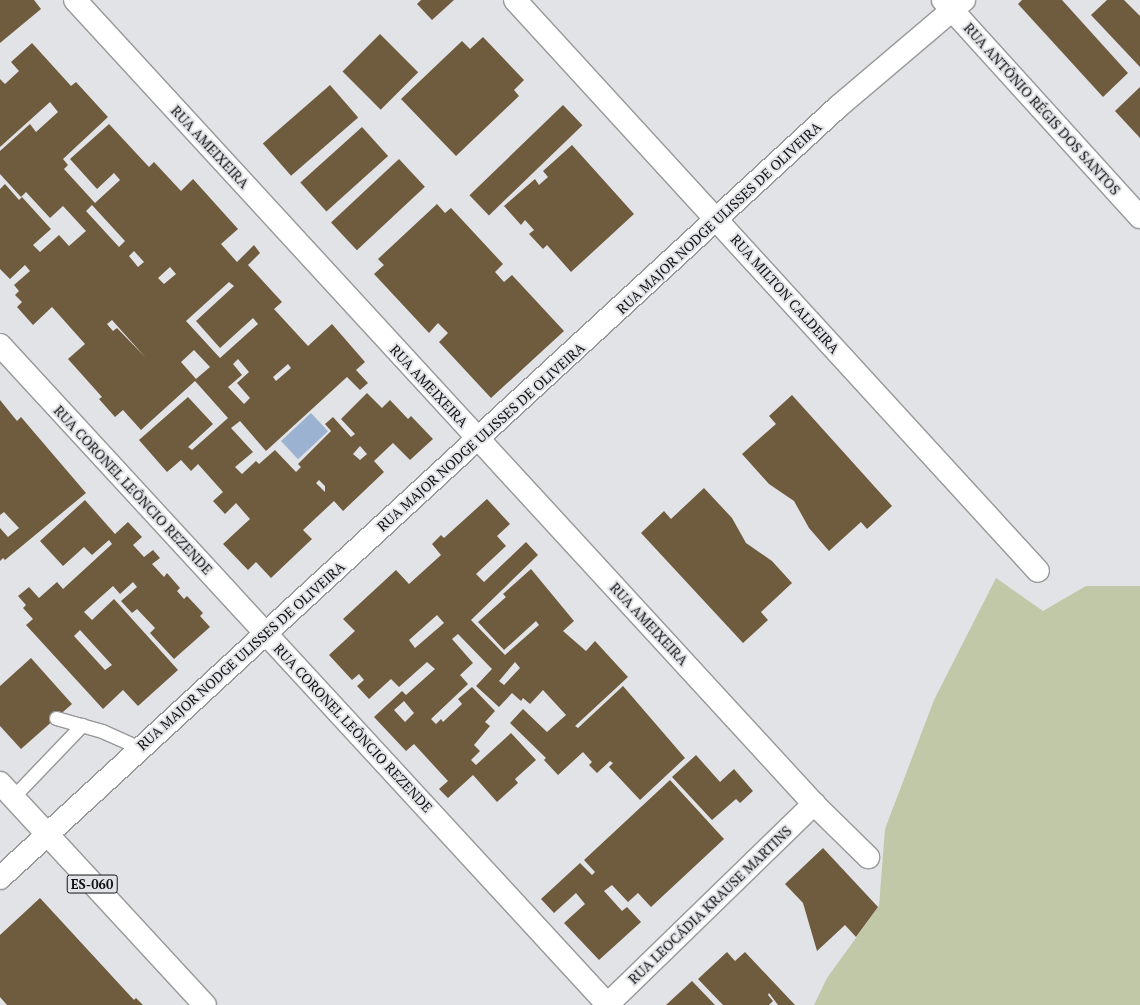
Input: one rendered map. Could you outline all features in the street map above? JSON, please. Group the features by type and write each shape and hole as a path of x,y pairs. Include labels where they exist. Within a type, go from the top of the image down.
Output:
{"street":[{"name":"RUA AMEIXEIRA","path":"75,0 814,804 868,857"},
{"name":"RUA MILTON CALDEIRA","path":"515,0 1038,571"},
{"name":"RUA MAJOR NODGE ULISSES DE OLIVEIRA","path":"0,878 717,220 838,106 953,3"},
{"name":"RUA ANTÔNIO RÉGIS DOS SANTOS","path":"953,3 1140,217"},
{"name":"RUA CORONEL LEÔNCIO REZENDE","path":"0,345 607,1005"},
{"name":"ES-060","path":"7,790 205,1005"},
{"name":"RUA LEOCÁDIA KRAUSE MARTINS","path":"607,1005 814,804"}],"lane":[{"path":"56,718 82,726 140,748"},
{"path":"7,790 82,726"}],"green space":[{"path":"996,578 1043,611 1086,586 1140,586 1140,1005 814,1005 827,978 879,906 885,829 934,700"}],"water":[{"path":"311,413 328,431 298,459 281,441"}],"building":[{"path":"0,0 34,0 41,9 0,43"},
{"path":"421,0 454,0 432,20 417,4"},
{"path":"1022,0 1062,0 1128,73 1103,97 1018,4"},
{"path":"1107,0 1124,0 1140,16 1140,67 1091,15"},
{"path":"380,34 418,72 381,110 343,71"},
{"path":"483,37 524,80 514,90 519,96 456,156 401,99 462,41 470,49"},
{"path":"32,43 71,86 76,82 108,117 63,159 68,165 64,169 95,203 120,180 114,173 97,189 70,159 109,124 149,167 154,162 181,191 193,179 238,229 221,244 237,262 254,245 260,253 248,265 282,302 274,309 308,346 332,324 365,362 356,370 368,383 360,390 347,377 266,451 240,421 231,428 253,452 235,467 242,474 256,461 259,464 275,450 296,472 301,467 298,464 331,431 325,424 333,417 351,437 355,434 341,419 367,393 382,408 390,400 408,419 411,416 433,439 410,460 393,443 374,461 384,472 343,511 334,501 303,530 312,539 271,578 256,562 248,570 223,544 250,519 236,503 225,514 213,501 223,492 198,464 191,471 181,460 167,472 139,440 188,397 213,424 188,447 192,450 228,418 195,381 141,430 123,410 115,417 99,399 102,397 68,359 85,344 52,307 33,325 17,307 22,302 15,295 19,291 14,285 30,271 25,265 10,279 0,269 0,189 5,184 19,200 22,197 51,229 33,245 40,252 59,235 69,246 86,231 63,206 50,218 26,192 21,197 0,174 0,151 30,124 36,132 58,112 50,102 0,147 0,79 5,84 19,71 11,62","holes":["92,205 125,241 119,247 86,211","134,251 144,262 138,267 129,256","170,267 176,274 164,284 158,278","229,282 234,286 196,321 220,348 253,318 258,324 220,358 186,321","112,320 146,358 117,328 113,331 107,324","194,350 210,367 196,379 181,362","238,359 249,372 237,383 250,398 244,404 228,387 242,375 233,364","288,364 291,368 276,381 273,377","360,446 367,454 360,460 353,454","319,480 325,486 325,492 316,483"]},
{"path":"330,85 358,117 291,176 263,143"},
{"path":"1140,87 1140,138 1115,111"},
{"path":"563,105 582,125 489,215 469,195"},
{"path":"362,127 388,156 326,212 300,183"},
{"path":"572,145 634,214 571,272 547,245 543,249 529,234 534,230 525,220 521,225 504,206 535,179 539,185 548,177 543,171"},
{"path":"399,159 425,187 357,250 331,222"},
{"path":"437,204 445,213 451,208 503,264 495,272 504,282 512,275 564,331 491,398 439,342 448,333 438,323 429,333 374,274 384,265 378,259"},
{"path":"792,395 892,506 867,529 861,522 829,551 809,528 794,501 769,484 742,454 776,424 769,416"},
{"path":"0,400 17,421 21,417 86,493 5,560 3,558 0,561 0,528 8,537 19,528 4,512 0,515"},
{"path":"704,488 732,518 746,543 772,561 792,583 761,612 768,620 743,643 641,533 664,511 671,519"},
{"path":"487,499 510,524 497,536 506,546 476,574 484,582 526,542 538,555 471,620 505,655 539,625 536,621 504,650 478,622 506,597 503,594 531,569 574,621 563,631 586,651 595,641 628,677 575,726 578,728 623,686 685,758 640,800 609,767 613,763 610,761 597,773 589,765 592,762 583,752 558,775 544,760 546,758 510,723 523,709 547,732 566,715 543,690 530,704 523,698 521,701 512,693 499,707 476,686 492,669 458,634 452,639 473,663 460,675 468,684 431,719 436,724 441,719 443,722 462,704 458,699 472,687 495,711 485,722 490,726 474,745 480,751 471,760 476,765 511,733 536,760 515,779 518,783 497,802 473,775 448,798 439,789 448,781 414,744 406,751 374,717 402,691 406,695 435,669 427,662 399,687 391,679 369,699 357,686 364,680 359,674 352,680 329,655 355,631 343,619 396,570 409,584 441,555 432,544 441,535 444,538","holes":["437,615 444,623 415,648 409,640","515,662 520,668 504,685 499,681","404,701 414,713 405,722 394,710"]},
{"path":"85,500 115,534 128,522 142,537 133,545 144,557 153,550 160,558 152,564 164,577 167,573 180,588 177,591 184,599 187,596 203,613 200,616 210,627 174,659 150,633 155,628 137,609 132,613 121,601 137,587 133,582 120,594 113,586 84,612 92,620 114,599 178,670 138,706 123,690 103,709 26,625 33,619 23,608 26,605 18,596 29,587 39,598 57,582 63,589 112,544 109,540 92,555 84,547 63,566 40,541","holes":["80,630 112,665 105,670 74,636"]},
{"path":"31,658 72,704 21,749 0,726 0,686"},
{"path":"696,755 720,782 734,769 753,791 740,803 736,799 712,820 672,777"},
{"path":"670,780 724,839 651,907 638,893 628,902 612,885 604,891 622,911 627,907 641,922 599,960 564,923 585,904 576,893 554,913 541,899 580,863 592,875 595,872 584,860"},
{"path":"823,848 878,907 856,937 845,925 817,951 803,903 785,884"},
{"path":"40,898 134,1000 136,998 143,1005 7,1005 0,997 0,935"},
{"path":"727,952 735,961 745,952 795,1005 778,1005 769,993 768,995 773,1001 769,1005 723,1005 698,979"},
{"path":"692,981 715,1005 666,1005"}]}
